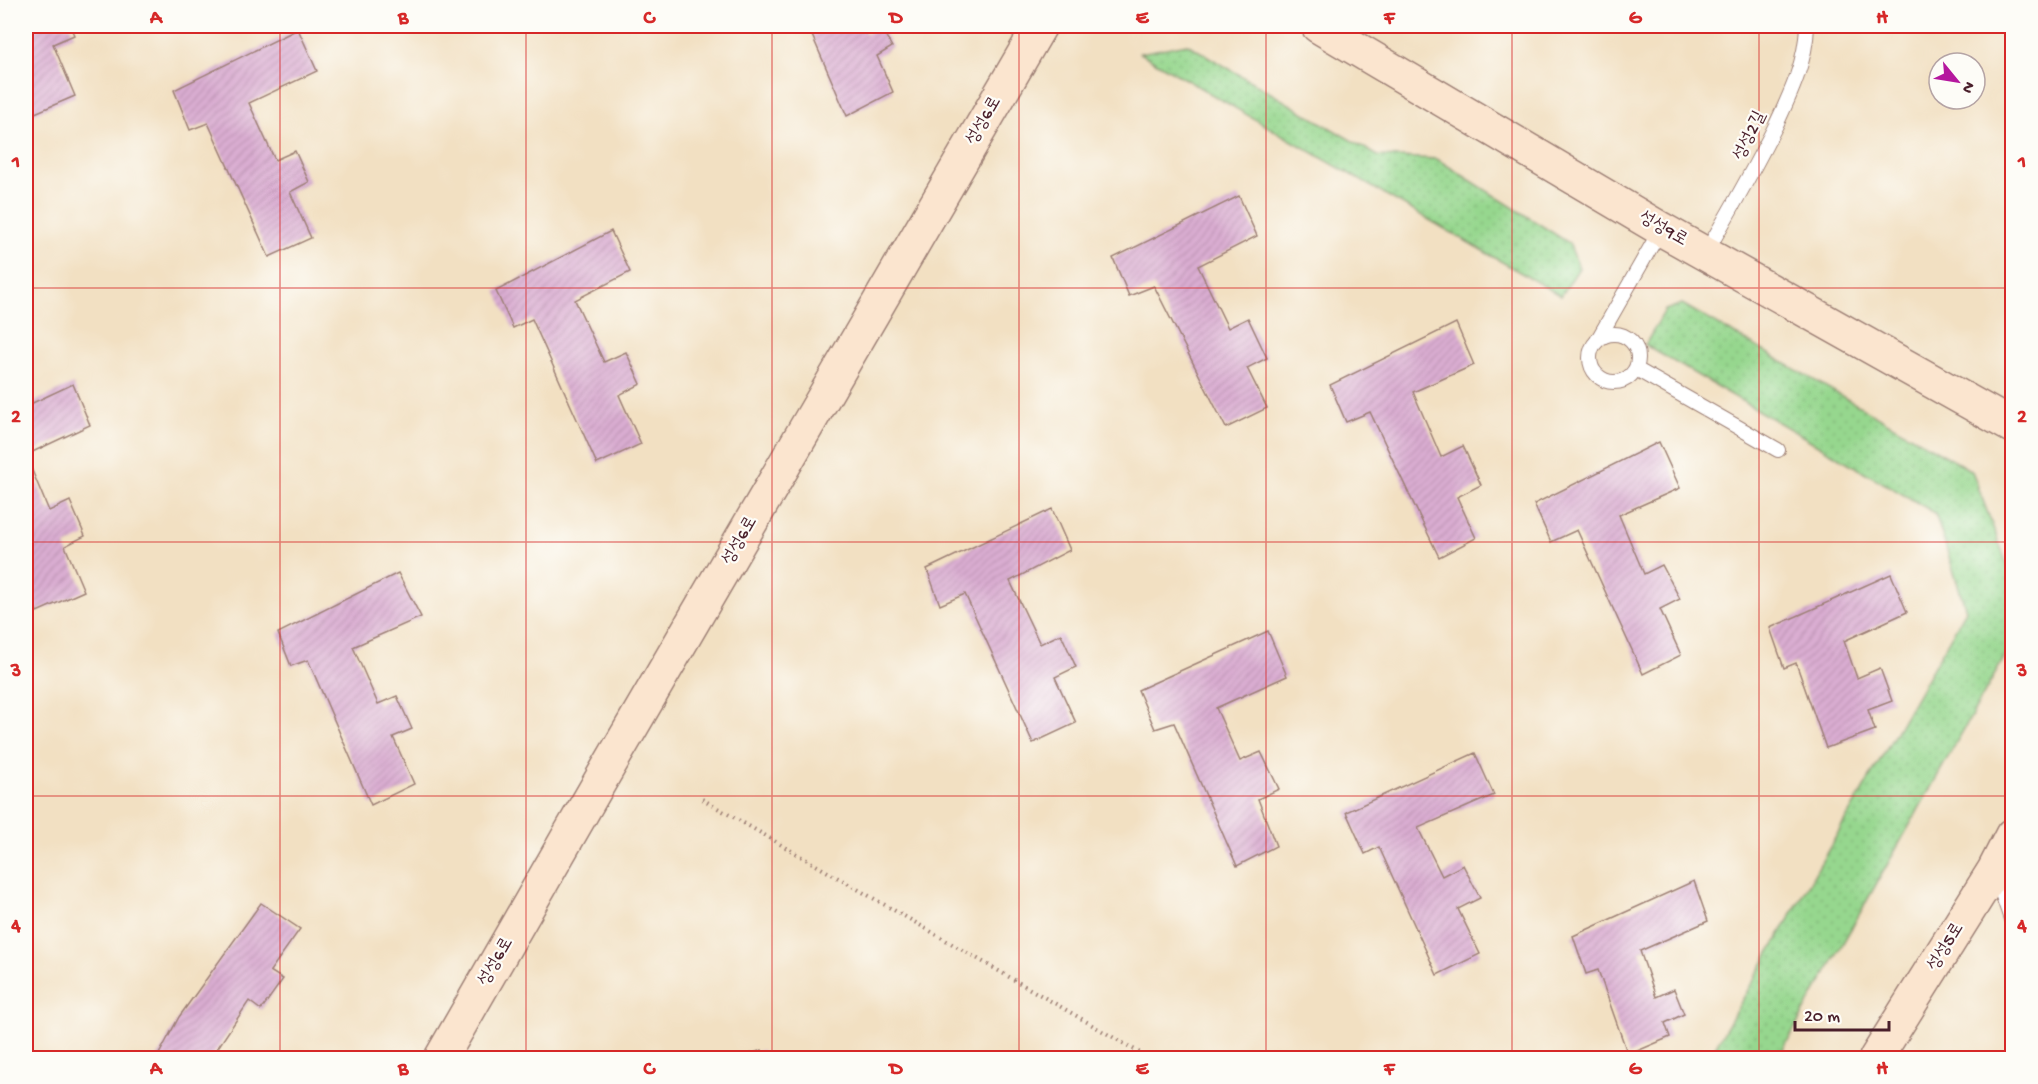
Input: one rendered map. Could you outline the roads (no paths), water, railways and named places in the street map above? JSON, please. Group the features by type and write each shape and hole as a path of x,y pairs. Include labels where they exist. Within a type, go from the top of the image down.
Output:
{"street":[{"name":"성성6로","path":"441,1059 1040,26"},
{"name":"성성9로","path":"1318,26 1705,254 2013,426"},
{"name":"성성5로","path":"1876,1059 1994,870 2013,835"}],"lane":[{"name":"성성2길","path":"1705,254 1754,171 1792,90 1807,43 1808,26"},
{"path":"1595,343 1608,334 1624,336 1631,340 1638,353 1636,369 1631,375 1618,382 1603,379 1592,367 1591,351 1595,343 1661,228"},
{"path":"1636,369 1778,450"},
{"path":"1994,870 2013,922"}]}
